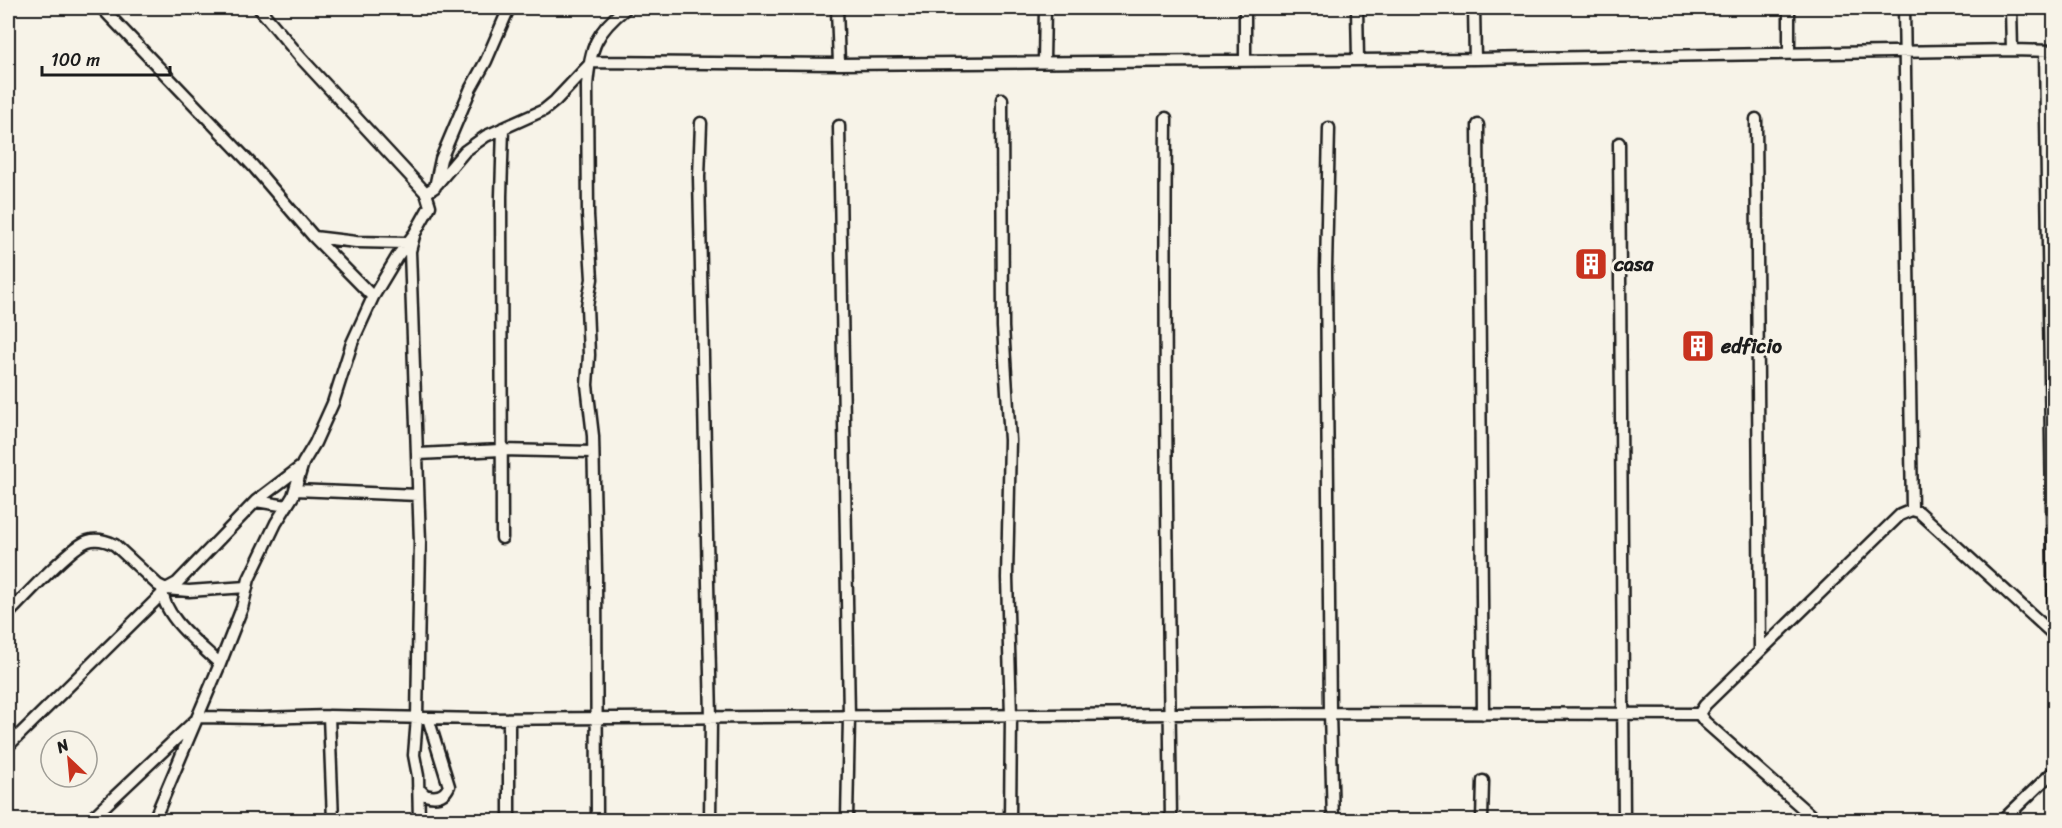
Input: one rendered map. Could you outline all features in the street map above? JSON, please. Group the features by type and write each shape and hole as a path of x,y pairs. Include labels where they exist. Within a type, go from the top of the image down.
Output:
{"street":[{"path":"102,8 253,166 314,237 373,297"},
{"path":"259,8 302,58 431,190"},
{"path":"154,820 220,664 242,608 246,587 276,523 295,490 302,466 333,403 347,354 373,297 430,206 431,190 441,159 509,8"},
{"path":"597,820 596,571 593,452 587,385 589,355 587,306 592,279 588,215 587,86 596,40 602,30 626,8"},
{"path":"837,8 839,64"},
{"path":"1044,61 1045,8"},
{"path":"1245,8 1245,60"},
{"path":"1357,8 1358,59"},
{"path":"1474,8 1475,59"},
{"path":"1789,8 1790,54"},
{"path":"1904,8 1912,510"},
{"path":"2011,8 2012,50"},
{"path":"431,190 465,151 486,136 543,110 555,101 591,63 839,64 1475,59 2050,51 2054,635"},
{"path":"1002,99 1002,254 1010,440 1007,578 1011,716 1010,820"},
{"path":"1166,118 1166,524 1170,630 1171,820"},
{"path":"1756,119 1760,651"},
{"path":"701,123 699,177 711,718 710,820"},
{"path":"1478,125 1483,714"},
{"path":"839,126 849,717 847,820"},
{"path":"502,538 503,128"},
{"path":"1329,128 1326,270 1330,713 1334,820"},
{"path":"1619,142 1624,820"},
{"path":"415,233 410,251 413,373 418,454 423,718 414,755 418,770 418,820"},
{"path":"314,237 356,242 406,243"},
{"path":"418,454 501,450 593,452"},
{"path":"8,746 163,590 177,583 256,501 302,466"},
{"path":"295,490 418,495"},
{"path":"256,501 287,506"},
{"path":"1699,714 1705,705 1900,515 1912,510 1919,512 2054,635"},
{"path":"8,614 70,553 84,543 94,540 108,541 163,590 165,604 172,616 220,664"},
{"path":"163,590 189,591 246,587"},
{"path":"90,820 199,717 597,719 1330,713 1699,714"},
{"path":"1699,714 1705,722 1816,820"},
{"path":"329,716 333,820"},
{"path":"418,788 425,795 439,796 445,793 449,786 423,718"},
{"path":"509,719 509,820"},
{"path":"2003,820 2055,771"},
{"path":"1482,820 1483,781"}],"place":[{"name":"casa","path":"1591,264"},
{"name":"edficio","path":"1698,346"}]}
